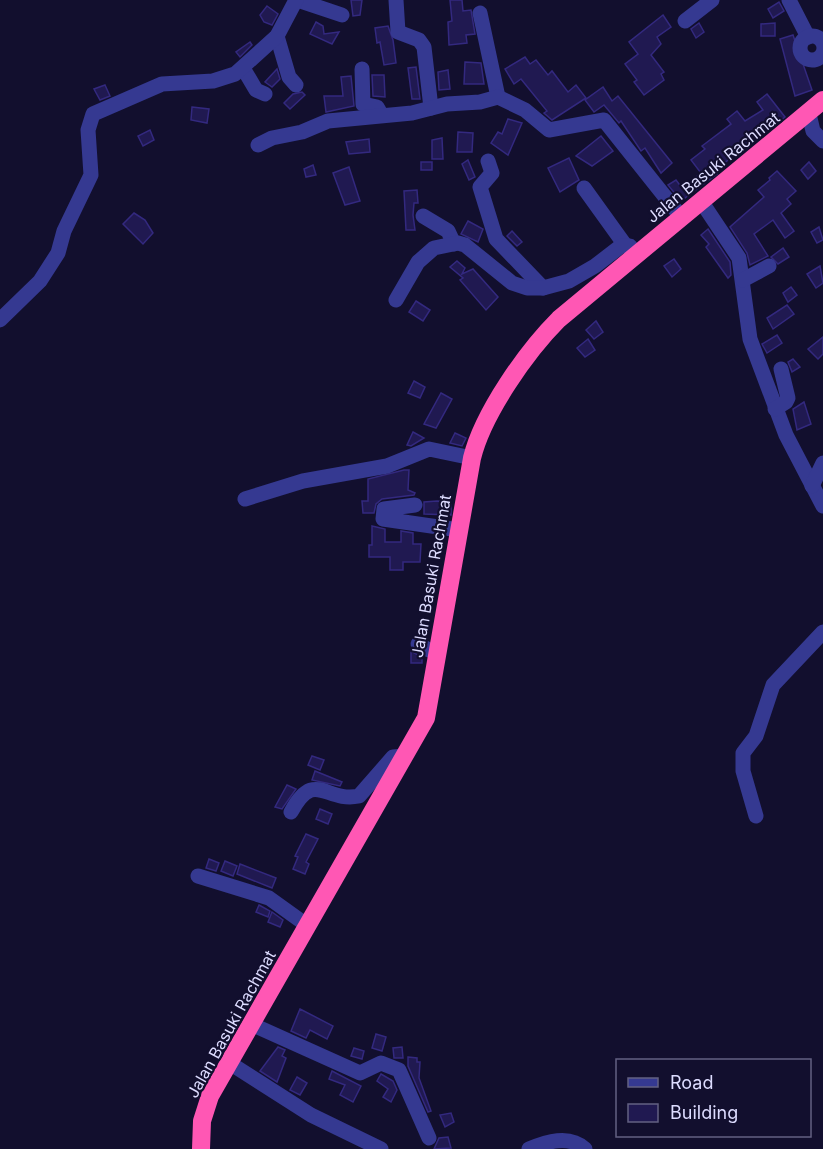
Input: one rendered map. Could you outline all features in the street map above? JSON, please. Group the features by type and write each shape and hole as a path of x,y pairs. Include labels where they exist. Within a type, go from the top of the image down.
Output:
{"highway":[{"name":"Jalan Basuki Rachmat","path":"201,1149 200,1130 204,1110 228,1062 426,718 472,458 479,434 493,408 546,333 631,250 682,218 823,100"}],"street":[{"path":"0,320 40,281 58,253 64,231 91,175 88,130 93,114 162,84 221,80 243,68 277,36 296,0 342,15"},
{"path":"396,0 398,32 419,40 424,47 431,108"},
{"path":"685,21 712,0"},
{"path":"789,0 808,37"},
{"path":"480,13 498,96"},
{"path":"277,36 289,77 296,85"},
{"path":"243,68 256,90 265,94"},
{"path":"362,69 363,104 377,107 381,114"},
{"path":"258,146 272,138 302,132 328,121 381,114 412,113 458,102 480,102 498,96 525,110 549,130 598,120 606,122 682,218"},
{"path":"808,114 813,131 823,141"},
{"path":"488,161 492,173 480,187 496,239 543,288"},
{"path":"396,300 418,262 428,251 453,244 474,250 512,283 527,288 543,288 569,281 631,250 584,188"},
{"path":"702,201 736,253 743,280 747,331 775,408 823,506"},
{"path":"423,216 448,231 453,244"},
{"path":"743,280 769,266"},
{"path":"775,408 786,402 788,398 781,369"},
{"path":"245,499 286,485 387,466 429,449 472,458"},
{"path":"812,486 823,463"},
{"path":"415,505 384,509 383,519 459,530"},
{"path":"756,816 743,771 743,753 756,736 773,685 823,632"},
{"path":"418,644 429,650 439,649"},
{"path":"291,812 300,795 309,790 351,797 359,796 393,757 404,756"},
{"path":"198,876 269,898 308,926"},
{"path":"251,1024 360,1072 381,1063 399,1070 429,1138"},
{"path":"228,1062 304,1111 381,1149"},
{"path":"529,1149 566,1140 578,1143 585,1149"}],"building":[{"path":"351,0 362,0 360,15 353,16"},
{"path":"450,0 462,0 463,11 471,10 475,34 466,35 467,43 449,45 448,22 452,21"},
{"path":"779,2 784,11 773,18 768,9"},
{"path":"267,6 278,14 272,25 264,22 260,15"},
{"path":"663,15 671,27 657,37 661,44 651,55 664,72 661,74 664,80 644,95 634,82 637,80 625,64 638,54 629,42"},
{"path":"316,22 323,26 324,34 339,32 332,44 310,34"},
{"path":"699,23 704,32 696,38 691,29"},
{"path":"775,23 775,36 761,36 761,24"},
{"path":"388,26 393,40 396,63 384,65 375,28"},
{"path":"793,35 812,90 795,96 780,39"},
{"path":"250,42 252,45 240,57 236,52"},
{"path":"525,57 530,64 536,60 548,75 552,71 568,92 576,85 586,98 552,120 544,113 547,111 521,79 514,84 505,69"},
{"path":"465,62 481,63 484,84 464,84"},
{"path":"416,67 420,99 412,99 408,68"},
{"path":"277,69 280,79 272,87 265,82"},
{"path":"448,70 450,89 439,90 438,72"},
{"path":"372,75 384,75 385,97 373,96"},
{"path":"351,76 354,106 326,112 324,96 343,96 341,77"},
{"path":"105,85 110,96 100,100 94,89"},
{"path":"603,87 612,101 618,96 672,163 661,173 645,148 641,151 621,121 619,123 604,105 594,112 585,100"},
{"path":"302,92 305,95 290,109 284,103 293,94"},
{"path":"767,94 785,117 775,125 772,120 744,145 745,147 714,171 717,174 681,201 668,185 676,180 682,188 701,173 691,160 705,149 702,146 731,124 727,119 737,111 745,121 763,110 757,102"},
{"path":"192,107 209,109 207,123 191,120"},
{"path":"508,119 522,123 508,155 491,143 498,132 502,134"},
{"path":"150,130 154,140 143,146 138,136"},
{"path":"458,132 473,133 472,152 457,152"},
{"path":"601,136 613,151 592,166 576,156"},
{"path":"442,138 443,159 432,159 432,140"},
{"path":"369,139 370,152 349,154 346,142"},
{"path":"569,158 579,180 560,192 548,168"},
{"path":"468,160 475,177 469,180 462,164"},
{"path":"421,162 432,162 432,170 421,170"},
{"path":"809,162 816,171 808,179 801,170"},
{"path":"313,165 316,175 306,177 304,169"},
{"path":"349,167 360,201 345,205 333,173"},
{"path":"777,171 796,191 787,199 791,204 781,213 794,231 785,238 773,220 754,234 768,256 750,265 747,253 730,227 764,197 758,190"},
{"path":"417,190 418,203 414,203 413,215 415,230 406,230 404,191"},
{"path":"134,213 145,220 153,233 143,244 123,224"},
{"path":"468,221 483,229 478,242 461,234"},
{"path":"819,227 823,240 817,243 811,232"},
{"path":"708,229 730,262 731,275 728,278 706,247 709,244 701,235"},
{"path":"512,231 522,242 517,246 507,236"},
{"path":"783,248 789,257 778,264 771,257"},
{"path":"674,259 681,269 672,277 664,266"},
{"path":"457,261 465,268 462,274 473,269 498,297 486,310 460,280 463,278 450,267"},
{"path":"820,266 823,283 816,288 807,274"},
{"path":"791,287 797,295 788,302 783,293"},
{"path":"416,301 430,310 423,321 409,312"},
{"path":"787,305 794,314 773,329 767,318"},
{"path":"596,321 603,332 594,339 586,330"},
{"path":"777,335 782,343 767,353 762,344"},
{"path":"823,337 823,354 818,359 808,349"},
{"path":"588,339 595,350 585,357 577,348"},
{"path":"793,359 800,367 792,372 788,362"},
{"path":"414,381 425,387 420,398 408,393"},
{"path":"441,393 452,399 436,428 424,424"},
{"path":"804,402 811,424 797,430 793,409"},
{"path":"413,432 424,438 411,446 407,445"},
{"path":"455,433 466,438 462,446 450,443"},
{"path":"409,470 408,490 415,493 414,495 382,499 376,504 374,513 363,513 362,501 368,501 368,479"},
{"path":"424,502 451,502 451,515 424,514"},
{"path":"372,526 385,529 385,542 401,542 401,531 413,533 413,544 421,544 420,562 403,562 403,570 390,570 390,557 369,557 369,545 372,545"},
{"path":"411,651 422,657 422,663 411,663"},
{"path":"312,756 324,760 320,770 308,765"},
{"path":"315,771 342,782 340,786 312,780"},
{"path":"287,785 296,789 282,809 275,807"},
{"path":"320,809 332,814 328,824 316,819"},
{"path":"306,834 318,839 306,862 309,864 305,874 293,869 298,857 295,856"},
{"path":"209,859 219,863 216,871 206,868"},
{"path":"225,861 237,866 233,876 221,871"},
{"path":"240,864 276,878 272,888 237,874"},
{"path":"259,905 270,911 268,917 256,912"},
{"path":"272,912 283,920 280,927 268,922"},
{"path":"300,1009 333,1026 327,1039 310,1030 306,1038 291,1031"},
{"path":"376,1034 386,1037 382,1051 372,1048"},
{"path":"278,1047 285,1050 282,1056 286,1058 277,1082 260,1071"},
{"path":"402,1047 403,1058 394,1058 393,1048"},
{"path":"354,1048 364,1051 362,1059 351,1056"},
{"path":"408,1057 417,1058 417,1062 420,1062 419,1078 431,1111 428,1112 408,1066"},
{"path":"332,1071 361,1086 353,1102 340,1095 345,1085 329,1079"},
{"path":"381,1074 393,1081 397,1090 391,1102 383,1097 388,1089 377,1081"},
{"path":"297,1077 307,1083 300,1095 290,1090"},
{"path":"451,1113 454,1122 445,1127 440,1115"},
{"path":"448,1137 451,1148 434,1149 439,1138"}]}
